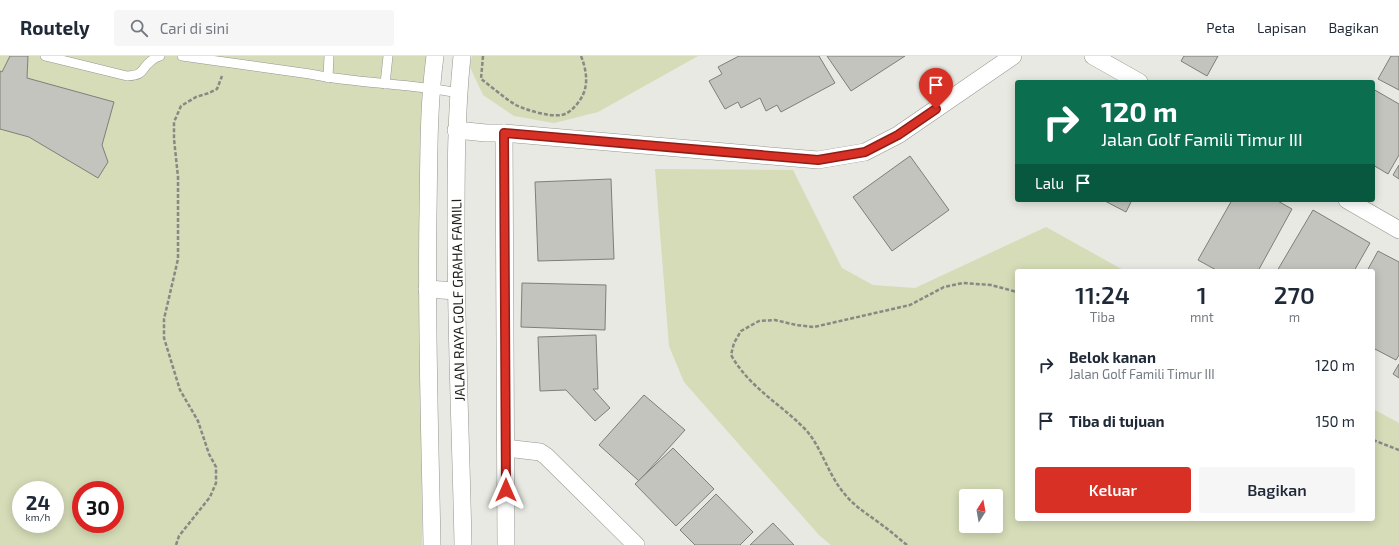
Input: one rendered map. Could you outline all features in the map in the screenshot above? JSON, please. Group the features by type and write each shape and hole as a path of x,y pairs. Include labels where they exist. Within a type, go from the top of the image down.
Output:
{"street":[{"name":"JALAN RAYA GOLF GRAHA FAMILI","path":"432,545 427,289 431,88 434,56"},
{"name":"JALAN RAYA GOLF GRAHA FAMILI","path":"462,56 456,130 456,291 463,545"},
{"path":"456,130 818,160 865,152 898,135 1013,56"},
{"path":"1093,56 1135,80"},
{"path":"504,133 506,545"},
{"path":"1350,202 1399,230"},
{"path":"427,289 456,291"},
{"path":"506,448 540,452 546,456 636,545"}],"lane":[{"path":"45,56 127,76 136,76 143,71 150,61 160,56"},
{"path":"182,56 310,74 328,78 431,88 458,93"},
{"path":"328,78 329,56"},
{"path":"385,84 388,56"}],"path":[{"path":"483,56 481,79 515,104 537,113 561,115 573,109 581,99 586,86 584,64 581,56"},
{"path":"176,545 179,536 210,497 216,483 216,467 209,454 198,421 180,390 164,338 164,319 178,259 178,177 174,139 174,122 181,106 196,97 217,89 228,63"},
{"path":"907,545 852,503 839,488 815,443 804,428 759,390 738,368 731,354 734,343 741,331 759,321 775,320 796,325 814,327 910,305 944,287 964,283 991,285 1015,291"},
{"path":"1375,441 1399,450"}],"green space":[{"path":"0,56 427,56 421,269 422,545 0,545"},
{"path":"472,56 698,56 598,112 554,123 514,116 483,95 470,67"},
{"path":"655,169 793,170 842,268 873,285 915,288 1046,227 1121,269 1015,269 1015,521 1375,521 1375,410 1399,423 1399,545 831,545 819,535 684,382 669,346"}],"building":[{"path":"10,56 28,56 27,78 114,102 102,145 108,162 98,178 29,137 0,129 0,71 2,72"},
{"path":"739,56 819,56 835,83 781,112 777,105 766,111 760,98 741,108 738,102 725,109 709,81 722,74 718,67"},
{"path":"827,56 905,56 851,91"},
{"path":"1184,56 1218,56 1207,76 1181,61"},
{"path":"1391,56 1399,56 1399,90 1378,79"},
{"path":"1375,90 1399,104 1399,155 1388,174 1375,166"},
{"path":"910,156 949,210 892,251 853,197"},
{"path":"1399,165 1399,179 1393,175"},
{"path":"611,179 614,259 538,261 535,182"},
{"path":"1107,202 1131,202 1126,212"},
{"path":"1231,202 1280,202 1292,209 1259,269 1214,269 1198,260"},
{"path":"1313,210 1370,243 1355,269 1278,269"},
{"path":"1378,251 1399,262 1399,355 1396,360 1375,349 1375,269 1368,269"},
{"path":"522,283 606,285 605,330 521,327"},
{"path":"596,335 598,389 593,389 610,408 595,421 566,390 540,391 538,337"},
{"path":"1399,364 1399,378 1393,374"},
{"path":"644,395 685,430 639,481 599,445"},
{"path":"673,448 714,489 676,526 635,484"},
{"path":"716,494 753,532 740,545 695,545 680,530"},
{"path":"773,523 794,545 750,545"}],"route":[{"path":"506,490 504,133 818,160 865,152 898,135 936,109"}]}
